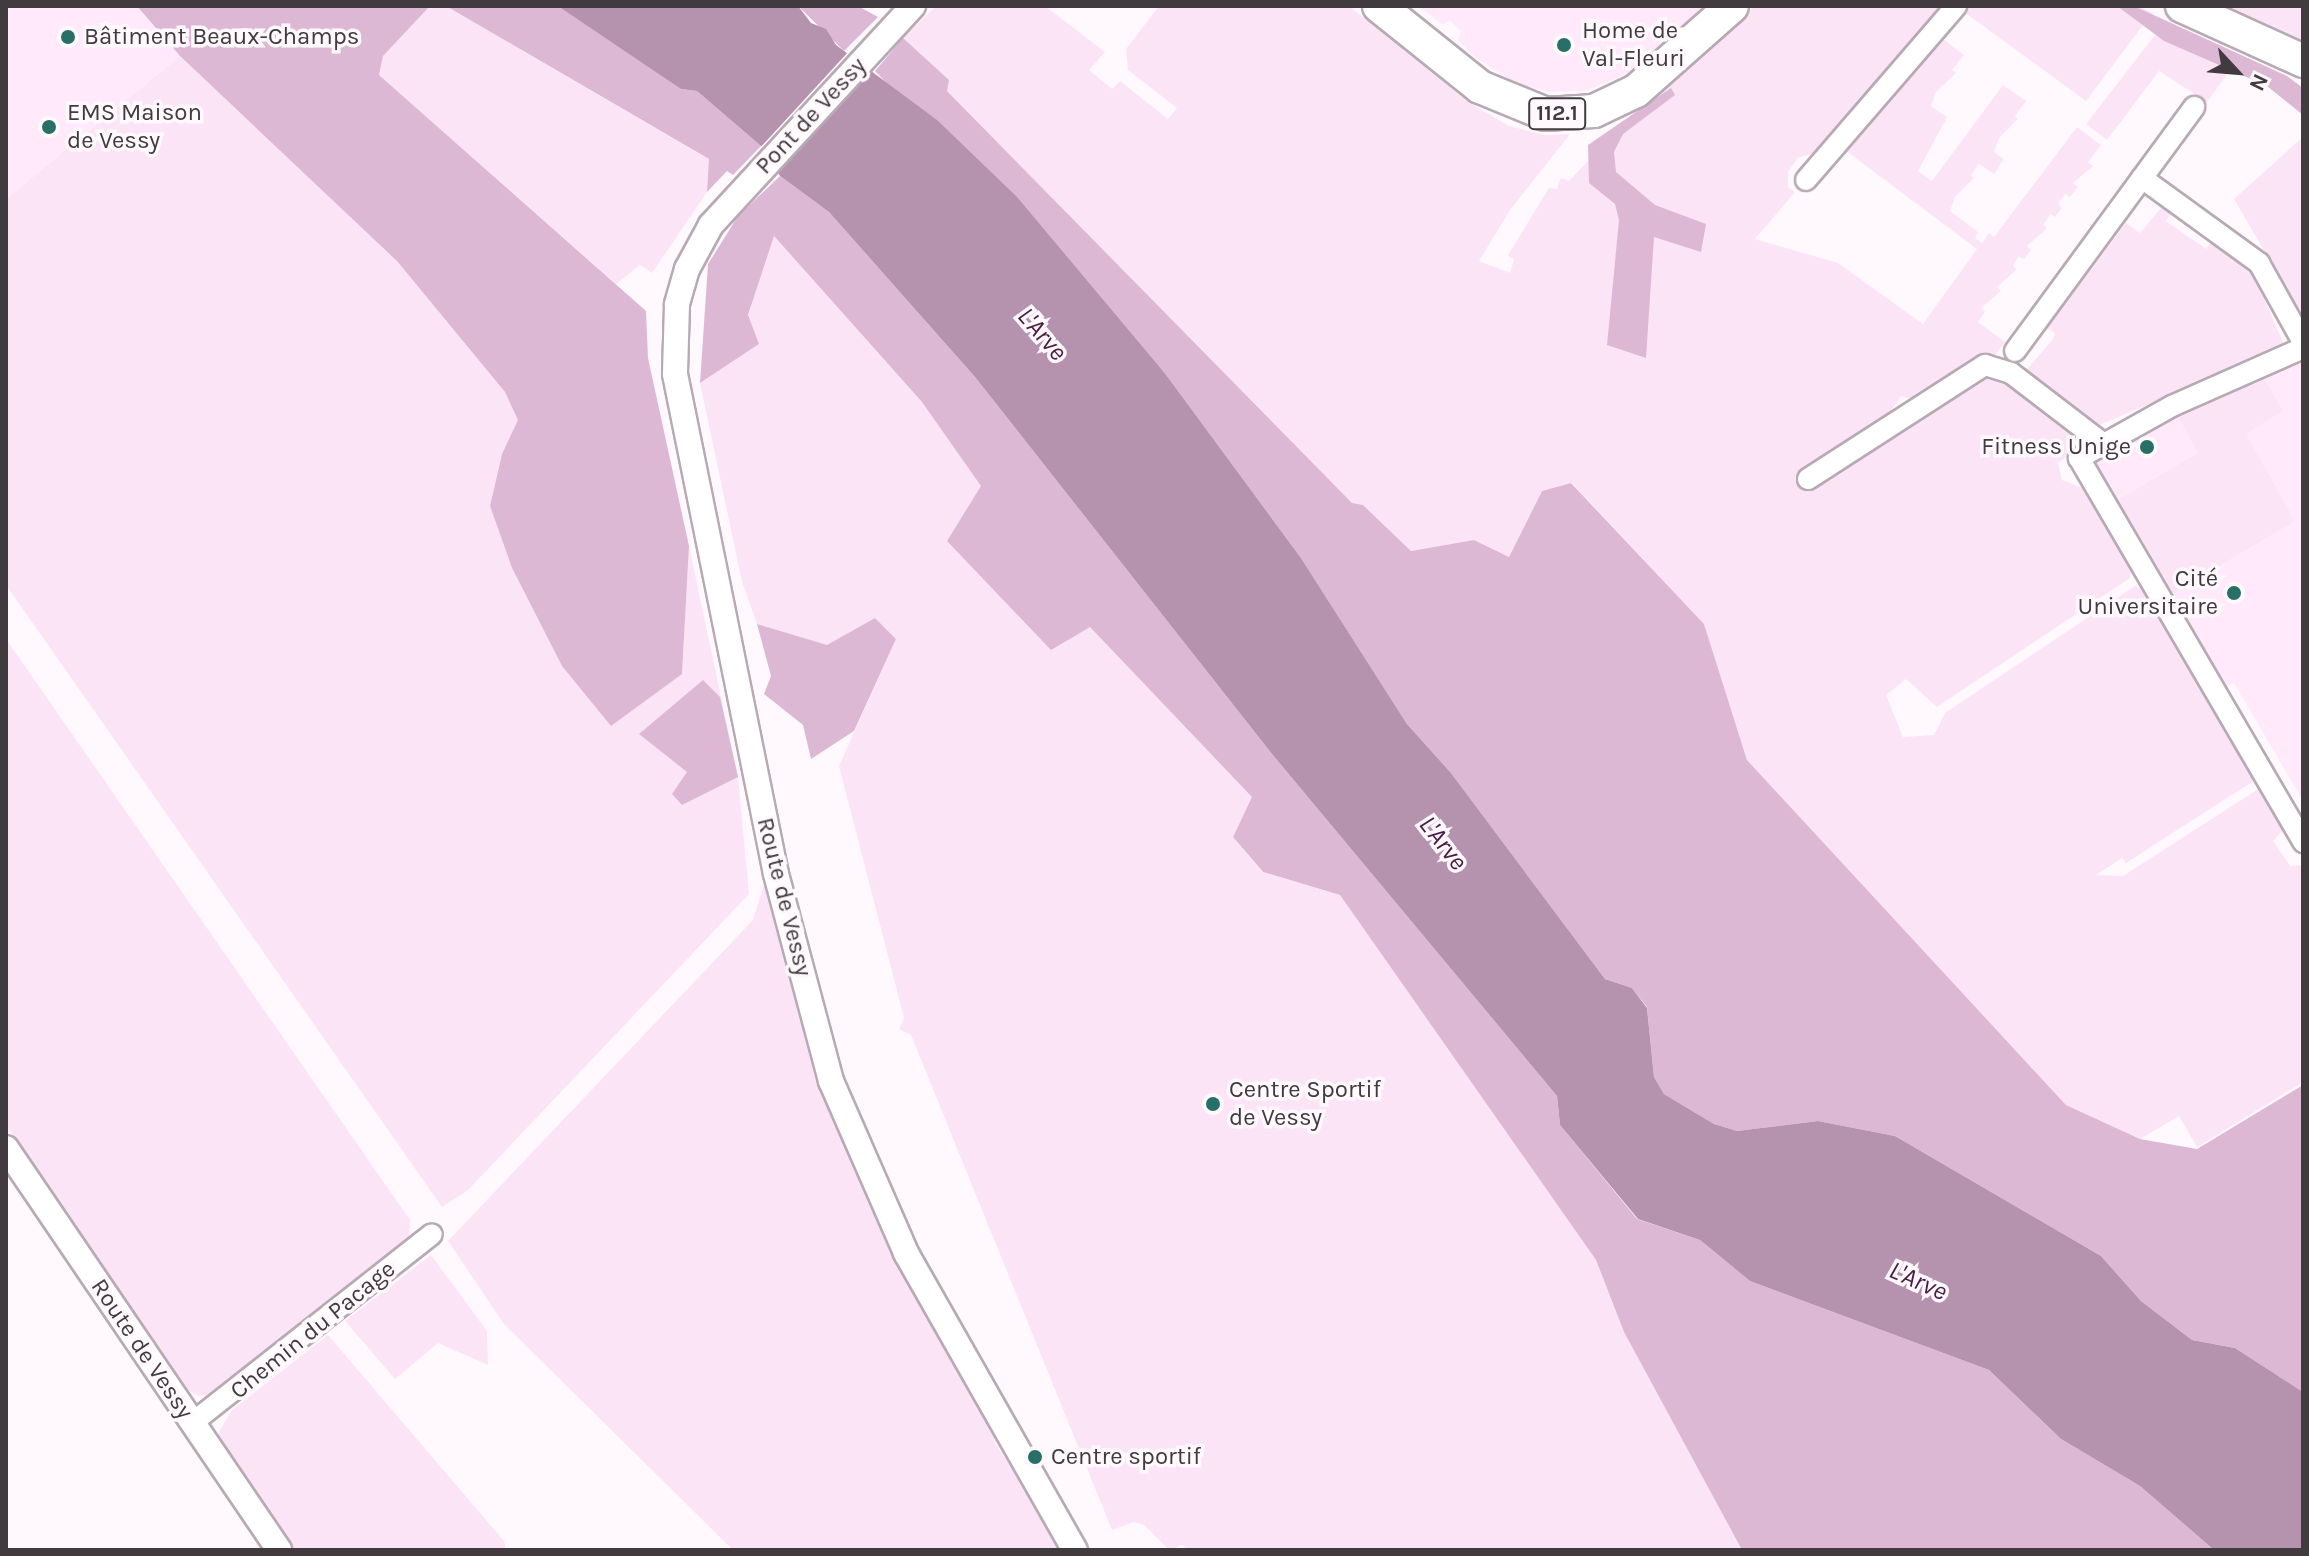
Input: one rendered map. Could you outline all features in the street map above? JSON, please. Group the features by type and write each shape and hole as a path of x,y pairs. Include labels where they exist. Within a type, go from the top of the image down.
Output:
{"main road":[{"name":"112.1","path":"1379,6 1496,96 1531,111 1559,114 1594,111 1636,91 1732,6"},
{"path":"2182,6 2303,61"}],"street":[{"name":"Pont de Vessy","path":"729,204 913,6"},
{"path":"1806,180 1956,6"},
{"path":"2015,351 2194,107"},
{"path":"2142,178 2259,263 2303,342"},
{"name":"Route de Vessy","path":"729,204 695,252 682,285 674,320 675,374 748,743 816,1030 845,1118 906,1253 1075,1550"},
{"path":"2303,348 2101,442 2079,458 2082,468 2303,842"},
{"path":"1808,479 1985,365 2011,373 2101,442"},
{"name":"Route de Vessy","path":"6,1148 279,1550"},
{"name":"Chemin du Pacage","path":"192,1423 432,1234"}],"shaded area":[{"name":"EMS Maison de Vessy","path":"6,6 137,6 180,56 6,199"},
{"path":"137,6 430,6 383,56 379,75 646,311 648,358 689,546 682,674 611,726 562,666 512,568 490,506 502,454 518,420 505,392 397,261 180,56"},
{"path":"430,6 446,6 710,160 707,192 652,273 640,265 616,284 379,75 383,56"},
{"path":"446,6 558,6 681,89 697,91 761,146 733,175 727,171 707,192 709,159"},
{"path":"798,6 858,6 878,17 844,51"},
{"path":"936,6 1045,6 1105,52 1089,70 1112,89 1120,81 1168,119 1177,108 1128,70 1126,49 1159,6 1349,6 1468,102 1509,126 1544,135 1570,134 1510,210 1479,261 1510,273 1514,260 1508,255 1549,188 1557,189 1561,178 1569,181 1638,108 1711,50 1754,6 1944,6 1817,153 1799,157 1788,171 1788,187 1795,192 1755,239 1838,263 1923,324 1977,249 1845,150 1943,39 1964,55 1952,70 1956,73 1936,92 1931,106 1947,117 1918,171 1932,181 2003,85 2026,101 2015,116 2018,119 1999,138 1994,152 2004,159 1994,174 1979,164 1971,175 1974,178 1955,197 1950,211 1978,232 1975,238 1982,243 1989,233 1994,237 2077,127 2101,145 2088,162 2093,166 2073,183 2078,187 2070,197 2065,194 2058,204 2062,208 2055,217 2051,214 2043,225 2047,228 2027,246 2031,250 2024,259 2019,256 2013,265 2016,270 1997,287 2001,291 1981,308 1985,312 1978,322 2005,342 1995,355 1989,353 1915,400 1901,396 1892,409 1893,416 1972,376 1997,373 2075,431 2080,446 2058,463 2062,480 2083,488 2131,570 2130,578 1937,707 1906,679 1886,695 1903,737 1934,735 1945,713 2135,586 2141,588 2255,780 2126,863 2122,858 2096,875 2123,876 2260,788 2285,828 2273,841 2290,866 2303,865 2303,1082 2197,1147 2179,1116 2140,1139 2066,1105 1747,760 1704,624 1572,483 1542,491 1509,557 1474,540 1411,551 1363,505 1352,503 947,91 948,80 903,38"},
{"name":"Home de Val-Fleuri","path":"1418,6 1703,6 1659,50 1622,76 1585,91 1548,92 1515,83 1475,57 1458,40 1461,32 1450,20 1443,25"},
{"path":"1969,6 2138,6 2152,13 2086,101 1964,12"},
{"path":"2117,6 2134,6 2287,76 2303,88 2303,115 2267,86 2164,41"},
{"path":"2222,6 2303,6 2303,44 2242,15"},
{"path":"2155,35 2230,70 2207,102 2159,71 2107,140 2086,124"},
{"path":"903,38 949,80 947,91 1352,503 1363,505 1411,551 1474,540 1509,557 1542,491 1571,483 1704,624 1747,760 2066,1105 2140,1139 2197,1149 2303,1085 2303,1392 2235,1348 2192,1340 2141,1301 2101,1256 1895,1136 1818,1121 1737,1131 1714,1124 1664,1094 1654,1077 1647,1007 1632,988 1605,979 1451,773 1407,724 1301,558 1167,376 875,71"},
{"path":"180,56 396,259 505,392 519,420 502,454 490,506 512,568 562,666 682,674 689,546 738,777 749,894 467,1191 442,1207 6,585 6,199"},
{"path":"1671,88 1675,95 1623,134 1614,152 1616,172 1655,205 1706,224 1701,252 1654,237 1646,358 1607,345 1619,220 1615,204 1589,183 1588,145"},
{"path":"2303,137 2303,317 2234,199"},
{"path":"780,176 829,212 975,377 1272,754 1557,1096 1560,1125 1637,1219 1700,1240 1750,1281 1989,1370 2061,1439 2140,1486 2214,1550 1742,1550 1624,1332 1596,1260 1340,895 1263,872 1233,837 1252,797 1090,627 1051,650 947,541 981,486 922,402 774,236 748,315 759,344 700,383 708,264 738,216"},
{"path":"2166,202 2175,208 2166,221 2206,249 2212,241 2252,271 2285,347 2097,426 2023,374 2053,339 2055,333 2047,328 2126,223 2140,233"},
{"name":"Centre Sportif de Vessy","path":"773,235 922,402 1090,627 1253,797 1233,837 1262,872 1340,895 1596,1260 1624,1332 1742,1550 1188,1550 1182,1545 1169,1550 1144,1525 1134,1522 1112,1530 911,1035 899,1029 904,1018 839,766 896,639 875,618 827,646 757,624 742,582 700,383 759,344 748,316"},
{"name":"Cité Universitaire","path":"2303,355 2303,801 2234,683 2222,689 2088,457"},
{"path":"2261,373 2283,411 2246,434 2295,521 2173,593 2118,500 2198,453 2178,416"},
{"path":"875,618 896,639 854,731 811,759 803,725 764,694 771,676 757,624 827,645"},
{"path":"6,639 410,1220 409,1238 392,1254 218,1394 198,1396 183,1387 6,1125"},
{"path":"703,680 720,697 738,777 682,805 672,794 687,772 639,734"},
{"path":"765,881 784,934 824,1096 859,1181 908,1282 999,1436 993,1440 1065,1550 733,1550 504,1324 448,1241 753,920"},
{"path":"431,1255 487,1331 488,1365 438,1343 395,1379 345,1321"},
{"path":"328,1335 504,1541 506,1550 293,1550 221,1446 219,1432 232,1410"}],"water":[{"name":"L'Arve","path":"558,6 798,6 811,23 826,29 836,45 937,120 1017,197 1167,376 1301,558 1407,724 1451,773 1605,979 1632,988 1647,1008 1654,1077 1664,1094 1714,1124 1737,1131 1818,1121 1895,1136 2101,1256 2141,1301 2192,1340 2235,1348 2303,1392 2303,1550 2214,1550 2140,1486 2061,1439 1989,1370 1750,1281 1700,1240 1638,1219 1560,1125 1557,1096 1272,754 975,377 829,212 780,176 761,146 697,91 681,89"}],"pier":[{"path":"850,50 875,66 775,176 758,150"}],"place":[{"name":"Bâtiment Beaux-Champs","path":"68,37"},
{"name":"Home de Val-Fleuri","path":"1564,45"},
{"name":"EMS Maison de Vessy","path":"49,127"},
{"name":"Fitness Unige","path":"2147,447"},
{"name":"Cité Universitaire","path":"2234,593"},
{"name":"Centre Sportif de Vessy","path":"1213,1104"},
{"name":"Centre sportif","path":"1035,1457"}]}
